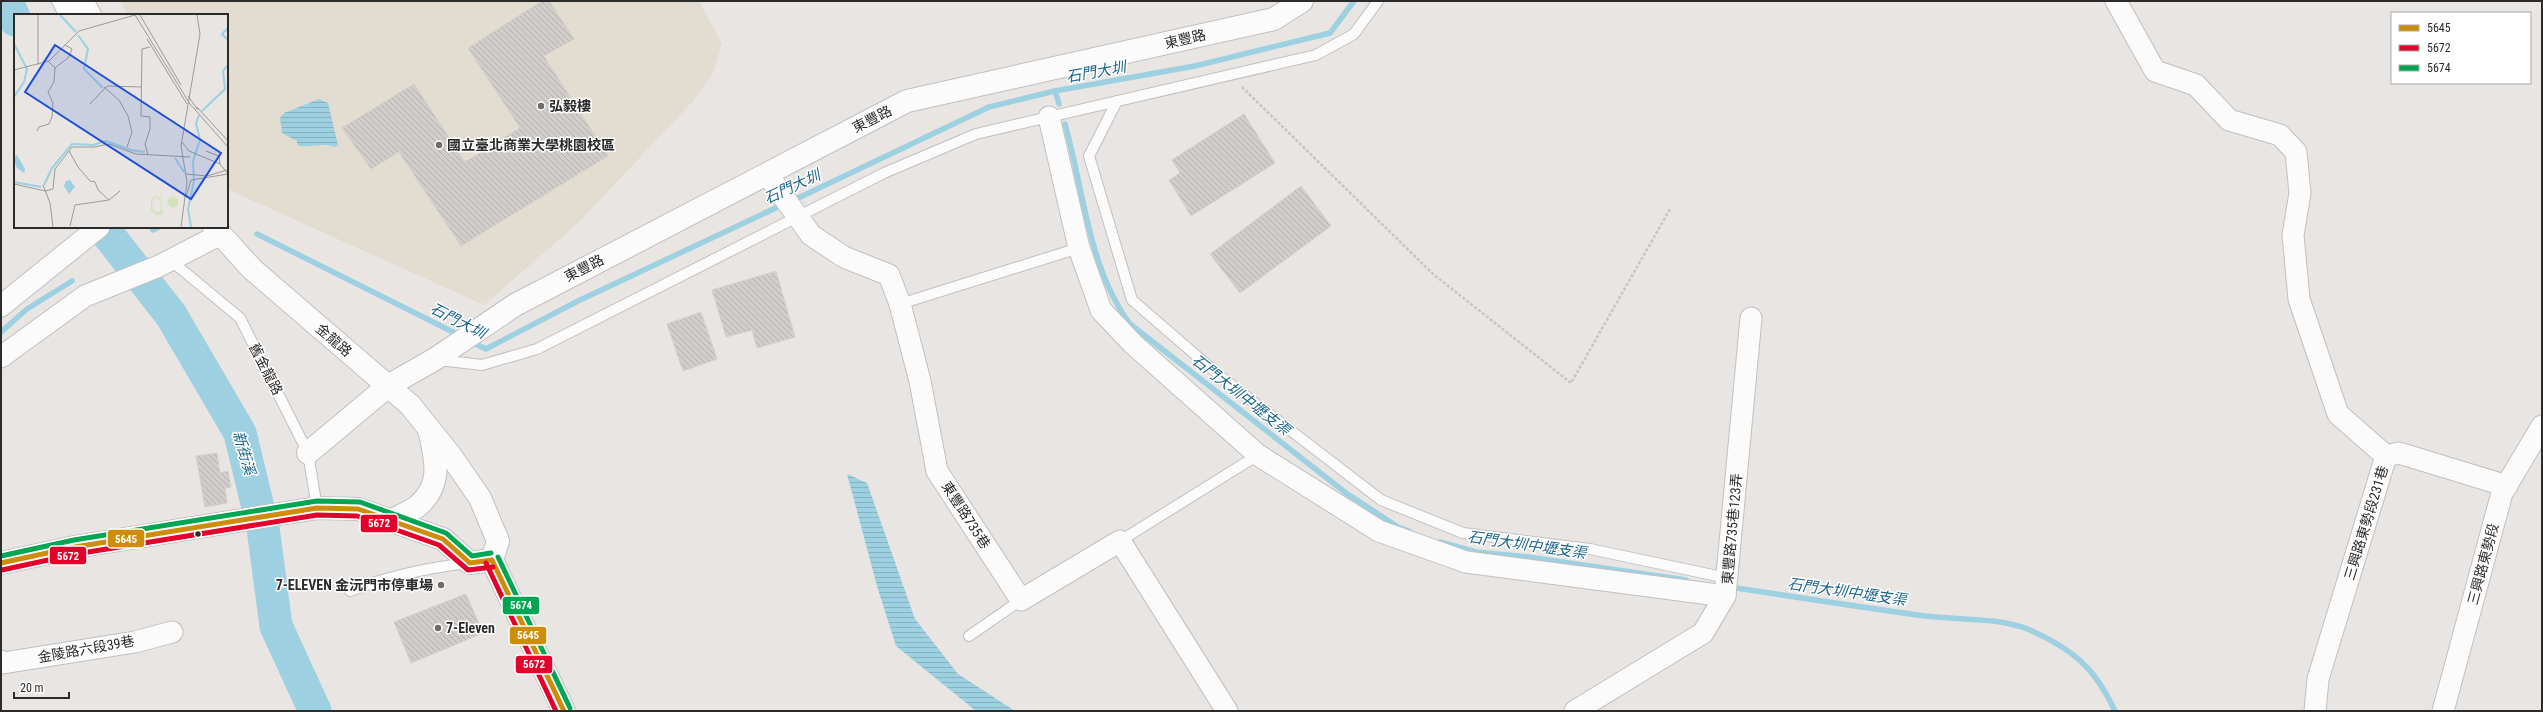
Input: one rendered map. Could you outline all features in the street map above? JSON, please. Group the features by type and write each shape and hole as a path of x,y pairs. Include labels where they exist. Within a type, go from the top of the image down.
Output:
{"street":[{"path":"70,1 70,14"},
{"path":"82,1 89,14"},
{"name":"東豐路","path":"441,355 515,304 907,101 1274,19 1302,1"},
{"path":"2116,1 2155,71 2196,85 2229,120 2280,135 2296,152 2300,193 2293,235 2299,299 2338,414 2386,456"},
{"path":"1049,117 1079,248 1101,310 1133,344 1258,455 1379,531 1466,562 1726,587"},
{"name":"東豐路735巷","path":"767,174 811,235 844,257 890,276 900,304 920,381 937,471 1021,600"},
{"path":"1,306 98,228"},
{"path":"1,357 35,330 85,296 164,262 218,231"},
{"name":"金龍路","path":"218,231 252,269 410,406 451,456 480,498 498,541 492,560"},
{"name":"東豐路735巷123弄","path":"1575,711 1703,633 1726,587 1750,318"},
{"path":"308,453 388,386 441,355"},
{"name":"三興路東勢段","path":"2443,711 2502,493 2542,426"},
{"path":"391,521 417,506 430,491 437,467 429,429"},
{"name":"三興路東勢段231巷","path":"2315,711 2318,679 2386,456 2399,453 2507,486"},
{"path":"1,563 75,547 317,508 358,509 443,539 470,563 492,560 564,711"},
{"path":"1021,600 1120,541 1227,711"},
{"name":"金陵路六段39巷","path":"1,661 3,663 135,642 172,632"}],"lane":[{"path":"57,1 64,14"},
{"path":"441,355 482,365 537,348 790,207 884,173 976,134 1316,55 1354,34 1378,1"},
{"path":"1117,101 1089,156 1132,300 1220,376 1381,500 1388,503 1463,533 1590,549 1726,587"},
{"path":"900,304 1079,248"},
{"name":"舊金龍路","path":"164,262 240,318 308,453 317,508"},
{"path":"1120,541 1258,455"},
{"path":"350,591 384,578 424,568 470,563"},
{"path":"969,636 1021,600"}],"path":[{"path":"1230,75 1433,274 1571,383 1670,209"}],"shaded area":[{"name":"國立臺北商業大學桃園校區","path":"121,1 699,1 722,44 713,73 692,102 577,224 484,305 229,190 228,14 127,14"}],"water":[{"path":"319,99 328,103 338,145 335,147 325,145 297,145 297,141 282,133 280,118 284,113"},
{"path":"847,474 867,483 915,619 958,674 1015,711 976,711 896,646 877,586"}],"building":[{"name":"弘毅樓","path":"542,1 549,1 574,39 544,56 608,156 461,246 399,152 371,169 342,128 414,84 465,162 520,128 468,48"},
{"path":"1244,114 1275,163 1191,216 1169,180 1180,173 1172,160"},
{"path":"1301,186 1331,226 1240,293 1210,254"},
{"path":"776,271 795,337 757,348 752,330 726,337 712,290"},
{"path":"701,312 717,359 683,371 667,324"},
{"path":"217,453 220,473 228,471 231,487 225,488 227,503 205,507 196,456"},
{"name":"7-Eleven","path":"466,594 483,633 411,663 394,622"}],"waterway":[{"name":"新街溪","path":"7,1 14,18"},
{"name":"石門大圳","path":"792,201 989,107 1055,91 1195,66 1330,33 1354,1"},
{"name":"石門大圳中壢支渠","path":"1055,91 1059,104"},
{"name":"石門大圳中壢支渠","path":"1065,124 1096,253 1116,302 1130,324 1346,493 1398,527 1409,531"},
{"name":"石門大圳","path":"470,341 486,349 578,301 784,204"},
{"name":"新街溪","path":"103,228 171,315 240,433 263,528 276,626 315,711"},
{"name":"石門大圳","path":"153,230 157,228"},
{"name":"石門大圳","path":"257,234 461,336"},
{"name":"石門大圳","path":"1,332 27,309 72,281"},
{"name":"石門大圳中壢支渠","path":"1440,542 1476,552 1528,557 1686,580"},
{"name":"石門大圳中壢支渠","path":"1730,587 1925,616 1991,621 2018,626 2045,637 2071,653 2091,671 2115,711"}],"transit line":[{"name":"5674","path":"1,556 74,540 317,501 360,502 446,533 472,556 491,553"},
{"name":"5645","path":"1,563 75,547 317,508 358,509 443,539 470,563 492,560"},
{"name":"5672","path":"2,570 76,554 317,515 357,516 439,545 468,570 493,567"},
{"name":"5674","path":"498,557 570,708"},
{"name":"5645","path":"492,560 564,711"},
{"name":"5672","path":"486,563 556,711"}],"place":[{"name":"弘毅樓","path":"541,106"},
{"name":"國立臺北商業大學桃園校區","path":"439,145"},
{"name":"7-ELEVEN 金沅門市停車場","path":"441,585"},
{"name":"7-Eleven","path":"438,628"}]}
